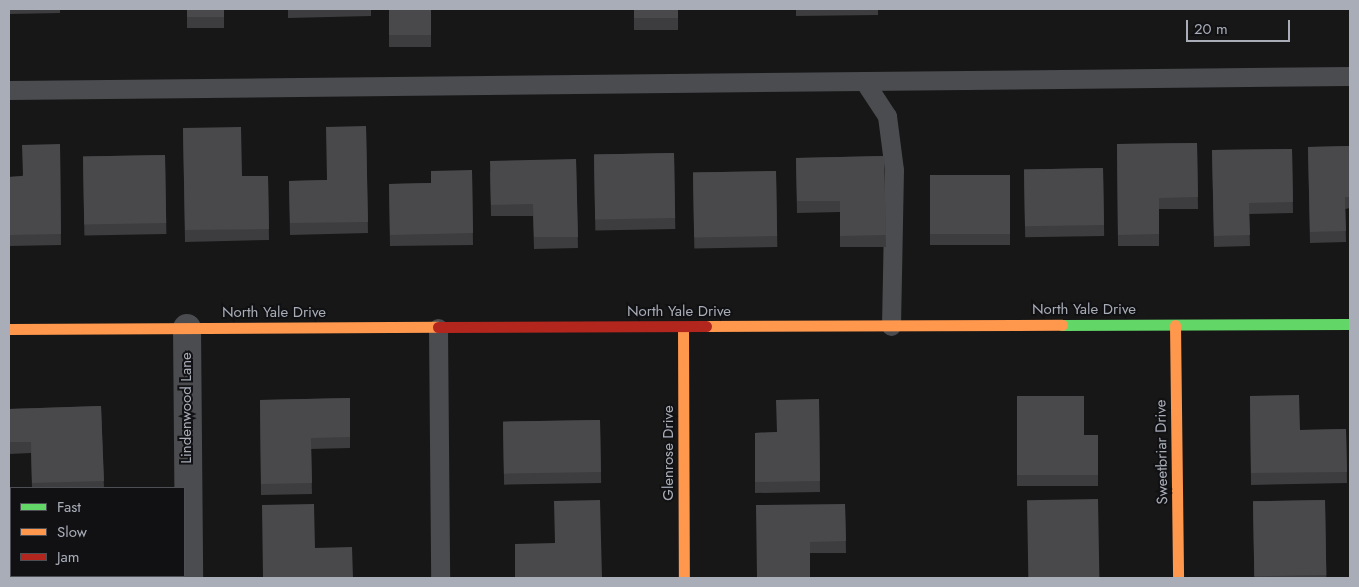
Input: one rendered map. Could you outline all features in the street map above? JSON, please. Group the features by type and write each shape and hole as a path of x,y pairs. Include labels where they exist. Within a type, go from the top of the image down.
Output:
{"street":[{"name":"North Yale Drive","path":"9,329 1350,324"},
{"name":"Sweetbriar Drive","path":"1175,325 1178,578"},
{"name":"Glenrose Drive","path":"683,327 684,578"},
{"name":"Lindenwood Lane","path":"187,328 189,578"}],"lane":[{"path":"9,90 1350,76"},
{"path":"864,81 887,116 894,170 891,326"},
{"path":"438,328 440,578"}],"building":[{"path":"187,9 224,9 224,17 187,17"},
{"path":"389,9 431,9 431,35 389,35"},
{"path":"634,9 678,9 678,18 634,18"},
{"path":"366,126 368,222 290,223 289,181 327,180 326,127"},
{"path":"241,127 242,176 268,176 269,229 185,230 183,128"},
{"path":"1197,143 1198,197 1159,198 1159,234 1118,235 1117,144"},
{"path":"60,144 61,234 9,235 9,177 23,176 22,145"},
{"path":"1350,146 1350,197 1345,197 1346,231 1310,232 1308,147"},
{"path":"1292,149 1293,202 1249,203 1250,235 1214,236 1212,150"},
{"path":"674,153 675,218 595,219 594,154"},
{"path":"165,155 166,223 84,224 83,156"},
{"path":"884,156 886,235 840,236 840,201 797,201 796,158"},
{"path":"576,159 578,237 534,237 533,204 491,205 490,161"},
{"path":"1103,168 1104,225 1025,226 1024,169"},
{"path":"472,170 473,233 390,235 389,184 431,183 431,171"},
{"path":"776,171 777,236 694,237 693,172"},
{"path":"930,175 1010,175 1010,234 930,234"},
{"path":"1299,395 1300,430 1346,429 1347,472 1251,473 1250,396"},
{"path":"1017,396 1084,396 1084,435 1098,435 1098,475 1017,475"},
{"path":"350,398 350,437 311,438 312,483 261,484 260,400"},
{"path":"819,399 820,481 755,482 755,433 777,432 776,400"},
{"path":"101,406 104,481 32,483 31,442 9,442 9,409"},
{"path":"600,420 601,472 504,474 503,422"},
{"path":"1098,499 1099,578 1028,578 1027,500"},
{"path":"600,500 602,578 515,578 515,544 555,543 554,501"},
{"path":"1325,500 1326,575 1254,576 1253,501"},
{"path":"314,504 315,548 352,547 353,578 263,578 262,505"},
{"path":"845,504 846,541 810,542 810,578 757,578 756,505"},
{"path":"10,506 10,547 9,547"},
{"path":"43,577 98,577 98,578"}],"traffic: fast":[{"path":"1062,325 1350,324"}],"traffic: slow":[{"path":"706,326 1062,325"},
{"path":"1175,325 1178,578"},
{"path":"9,329 438,327"},
{"path":"683,327 684,578"}],"traffic: jam":[{"path":"438,327 706,326"}]}
